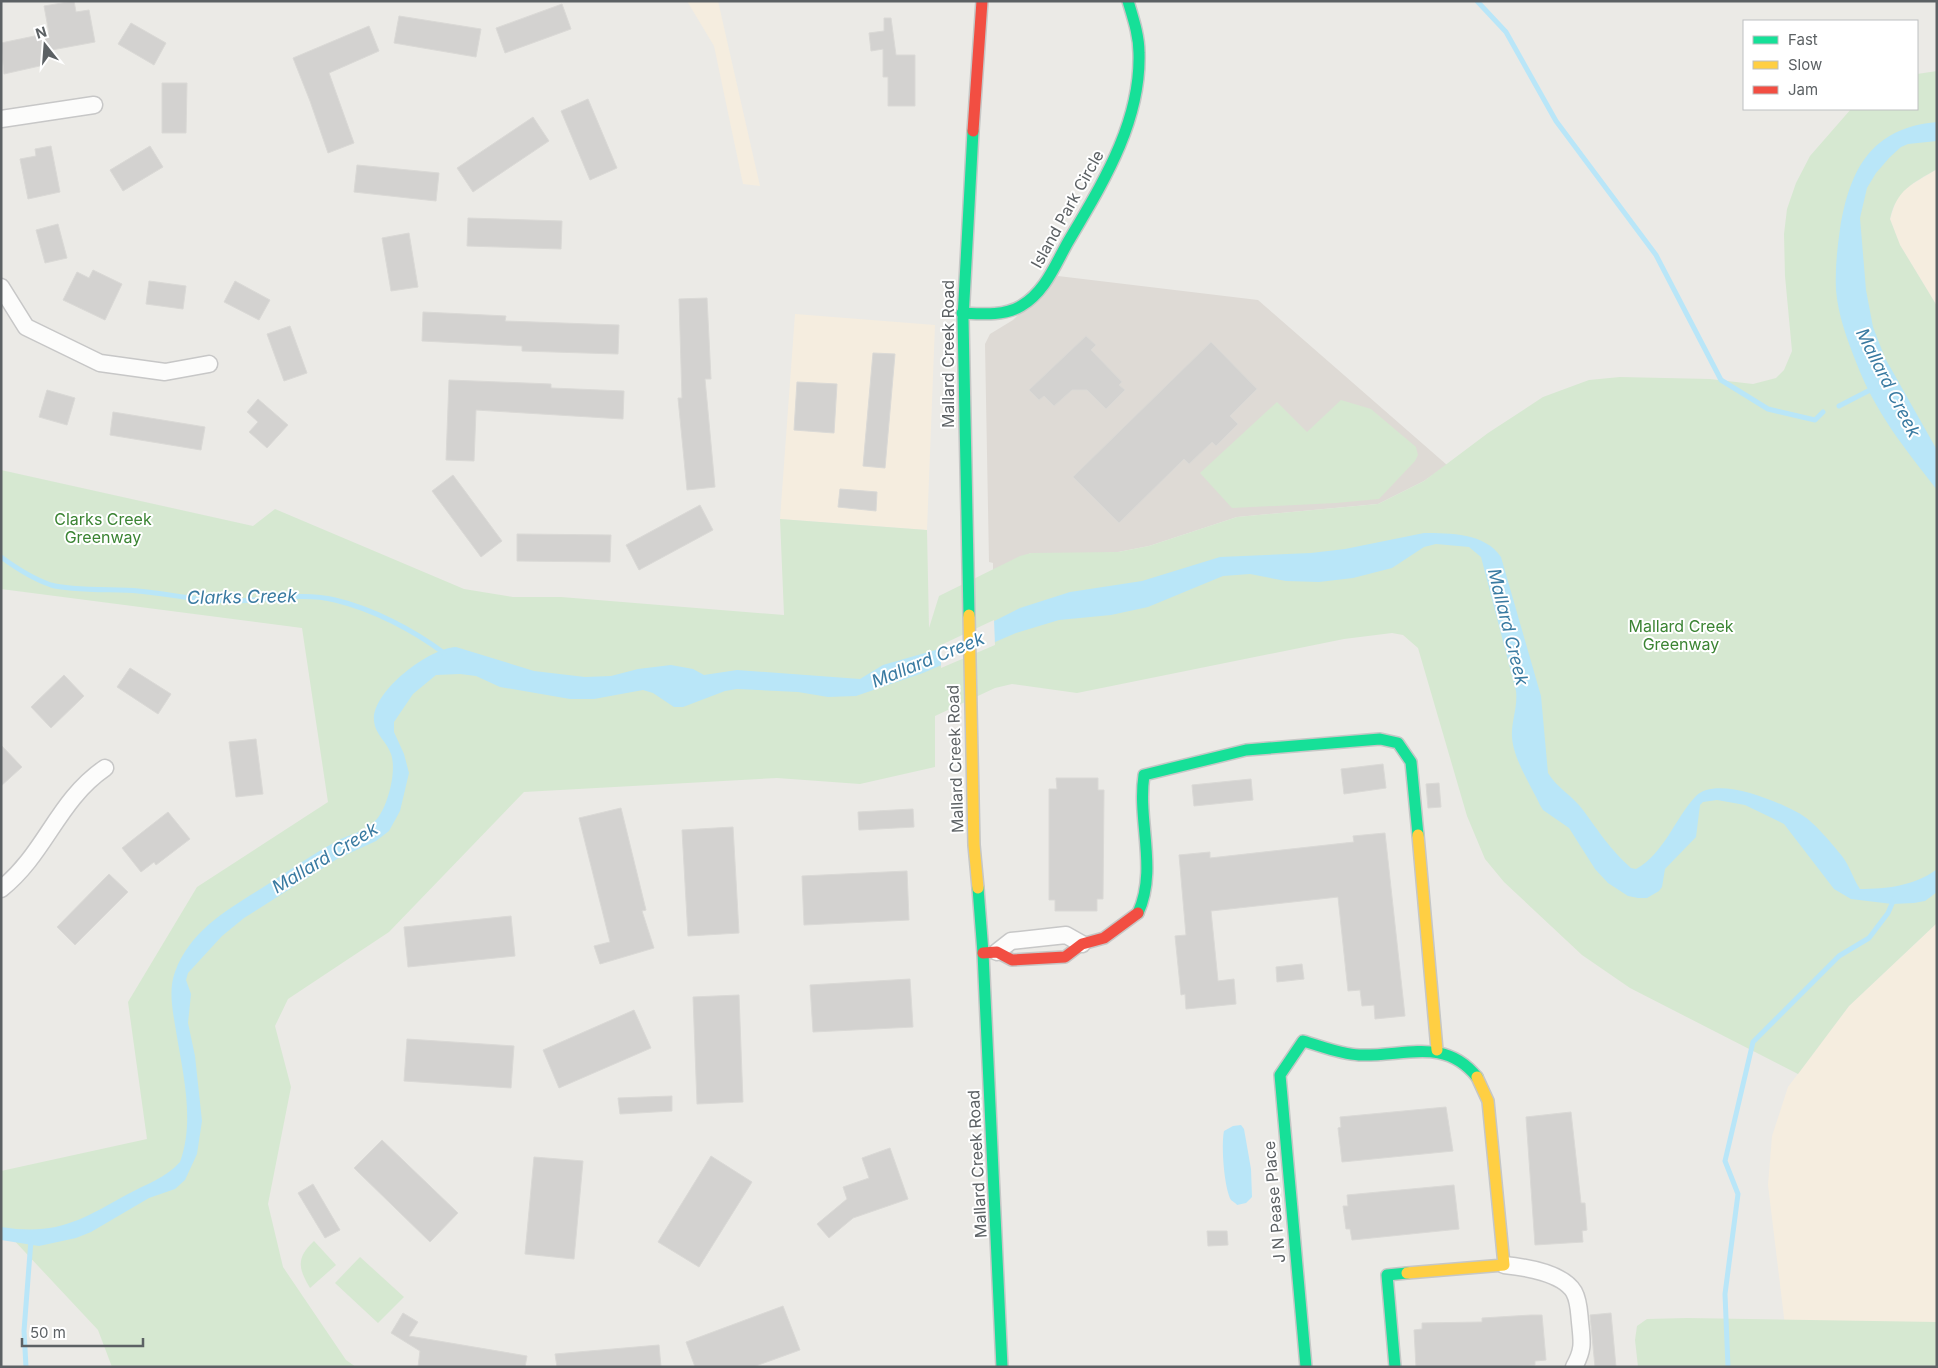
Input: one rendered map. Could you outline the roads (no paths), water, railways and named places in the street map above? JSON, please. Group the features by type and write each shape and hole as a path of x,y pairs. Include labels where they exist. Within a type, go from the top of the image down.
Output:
{"street":[{"name":"Mallard Creek Road","path":"982,1 968,184 962,313 966,583 974,845 990,953 1002,1367"},
{"name":"Island Park Circle","path":"962,313 997,314 1016,309 1028,301 1048,277 1106,179 1128,121 1135,90 1139,52 1128,1"},
{"path":"1,119 94,105"},
{"path":"1,287 26,327 100,362 165,372 209,364"},
{"path":"990,953 1011,941 1066,935 1082,944 1104,938 1137,914 1144,899 1148,867 1142,789 1144,775 1246,750 1380,739 1398,744 1411,762 1437,1050 1466,1062 1485,1091 1488,1101 1504,1265"},
{"path":"1,889 29,861 74,793 105,768"},
{"name":"J N Pease Place","path":"1306,1367 1280,1075 1303,1041 1361,1055 1437,1050"},
{"path":"1395,1367 1387,1276 1504,1265 1534,1269 1563,1282 1574,1290 1578,1302 1582,1351 1574,1367"}],"water":[{"name":"Mallard Creek","path":"1937,122 1937,141 1908,144 1901,147 1876,173 1867,188 1860,218 1866,290 1873,327 1885,358 1937,450 1937,490 1892,429 1872,398 1864,381 1843,327 1837,299 1836,260 1844,207 1858,170 1868,155 1880,143 1895,133 1914,126"},
{"name":"Mallard Creek","path":"1424,533 1456,534 1476,539 1486,543 1501,557 1541,696 1548,773 1579,805 1611,847 1631,868 1636,869 1654,854 1696,796 1706,790 1718,788 1733,789 1764,798 1802,815 1824,834 1842,856 1860,889 1900,886 1918,880 1936,870 1937,864 1937,892 1925,901 1914,903 1892,904 1851,899 1834,889 1784,824 1745,805 1717,800 1703,802 1700,805 1696,837 1665,869 1662,887 1659,891 1647,898 1638,898 1628,896 1608,883 1595,869 1569,828 1543,810 1519,763 1512,737 1516,691 1481,557 1469,547 1436,544 1424,547 1392,568 1353,578 1319,582 1286,581 1250,574 1223,576 1148,607 1111,615 1059,620 1016,633 923,673 856,696 828,697 798,692 737,689 725,691 683,707 674,707 653,693 643,690 594,699 570,699 500,687 476,676 460,674 436,675 413,694 394,722 394,732 404,754 409,773 400,811 389,831 376,841 337,859 244,918 222,936 188,973 186,980 191,994 188,1023 195,1056 202,1121 197,1154 185,1180 175,1189 149,1198 91,1232 76,1238 39,1246 1,1240 1,1227 38,1229 68,1224 82,1218 162,1177 180,1162 187,1130 187,1114 171,994 175,972 192,942 216,919 313,855 363,829 377,819 388,797 393,761 387,746 375,726 376,710 382,697 392,685 417,663 431,655 456,647 534,671 585,677 611,676 638,669 671,665 693,669 704,675 737,670 860,679 883,665 939,649 1020,608 1070,592 1142,581 1220,557 1311,553 1345,549"},
{"path":"1241,1125 1244,1129 1251,1169 1252,1197 1246,1203 1237,1205 1231,1200 1227,1186 1223,1137 1224,1131 1233,1126"}],"waterway":[{"path":"1477,1 1506,32 1556,121 1656,255 1721,380 1768,409 1815,420 1823,412"},
{"name":"Mallard Creek","path":"1839,406 1874,388"},
{"name":"Clarks Creek","path":"1,557 44,583 60,587 138,591 223,601 298,597 335,600 364,609 392,621 444,653"},
{"path":"1728,1367 1725,1294 1738,1194 1725,1161 1753,1042 1839,956 1869,938 1888,913 1894,899"},
{"path":"26,1367 24,1331 31,1240"}],"park label":[{"name":"Clarks Creek Greenway","path":"103,528"},
{"name":"Mallard Creek Greenway","path":"1681,635"}]}
